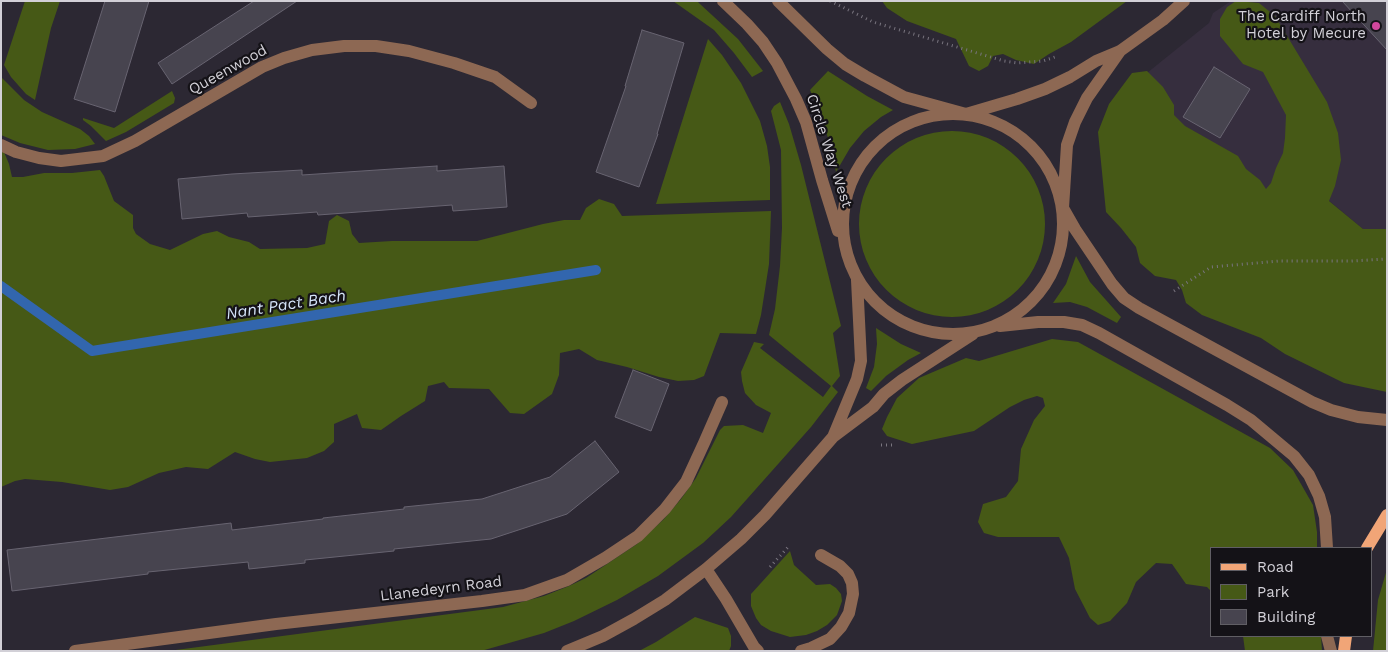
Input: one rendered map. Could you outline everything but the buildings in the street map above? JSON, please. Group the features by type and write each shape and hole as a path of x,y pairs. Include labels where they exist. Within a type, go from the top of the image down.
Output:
{"main road":[{"path":"1368,547 1387,515"},
{"path":"1344,651 1346,637"}],"street":[{"name":"Circle Way West","path":"723,1 763,42 777,63 796,99 806,122 842,245 856,279"},
{"path":"778,1 827,49 845,64 865,76 904,97 1001,124 1031,145 1052,174 1063,208 1075,229 1112,284 1124,298 1312,402 1331,410 1358,417 1387,420"},
{"path":"842,245 842,211 849,183 868,152 897,128 930,115 966,114 1045,89 1070,77 1096,60 1120,51 1163,20 1184,1"},
{"name":"Queenwood","path":"1,145 16,152 61,161 102,156 135,141 262,67 312,50 344,46 376,46 409,51 454,63 495,77 531,103"},
{"path":"996,326 1028,307 1050,278 1062,244 1067,145 1075,122 1087,98 1120,51"},
{"path":"856,279 872,300 890,315 923,331 960,335 996,326 1038,322 1064,322 1082,326 1099,333 1227,405 1251,420 1294,456 1309,475 1319,496 1325,517 1327,547"},
{"path":"833,437 857,379 861,361 856,279"},
{"path":"567,651 603,636 634,619 665,600 706,569 766,515 833,437 873,407 884,394 902,380 979,330"},
{"name":"Llanedeyrn Road","path":"75,651 276,624 525,595 568,580 638,536 665,509 686,482 722,402"},
{"path":"801,651 830,639 841,627 849,612 853,594 852,583 848,574 840,566 821,555"},
{"path":"706,569 758,651"},
{"path":"1327,637 1331,651"}],"path":[{"path":"830,1 873,22 1004,61 1017,63 1043,61 1060,55"},
{"path":"1174,291 1211,267 1279,261 1387,259"},
{"path":"881,445 894,446"},
{"path":"770,567 789,546"}],"shaded area":[{"path":"1231,1 1387,1 1387,229 1363,229 1327,199 1276,207 1162,120 1142,77 1209,23 1213,13"}],"green space":[{"path":"25,1 60,1 51,28 35,100 26,94 11,77 4,65"},
{"path":"673,1 697,1 738,39 763,71 752,77 714,30"},
{"path":"882,1 1127,1 1071,42 1034,64 1016,60 1003,54 993,56 988,66 979,71 969,66 956,39 907,21 887,8"},
{"path":"1236,1 1259,3 1275,16 1327,102 1338,133 1341,160 1335,186 1329,201 1363,229 1387,229 1387,392 1344,383 1285,354 1261,338 1202,315 1186,303 1182,290 1176,280 1155,276 1140,263 1136,247 1106,212 1098,132 1109,104 1132,73 1147,71 1163,87 1174,105 1174,115 1185,126 1238,156 1246,169 1260,180 1266,189 1271,183 1283,153 1286,115 1263,72 1243,64 1220,36 1220,19 1227,7"},
{"path":"708,39 722,55 741,83 760,121 767,146 770,167 770,200 656,204"},
{"path":"828,71 893,110 864,131 850,148 836,172 829,141 810,90"},
{"path":"1,77 24,100 42,112 80,129 95,144 75,149 48,150 20,143 1,135"},
{"path":"172,91 175,98 174,103 126,132 106,141 83,120 83,118 114,128"},
{"path":"780,102 789,124 801,165 841,326 833,333 840,376 832,386 838,392 811,427 731,517 703,543 658,576 617,600 574,621 544,633 481,651 168,651 503,607 544,596 586,578 637,544 664,519 696,478 720,430 724,426 743,425 763,433 771,413 756,405 745,393 741,372 754,342 764,344 760,348 823,397 831,386 769,335 775,309 782,228 781,150 771,111"},
{"path":"952,131 988,138 1018,158 1038,188 1045,224 1038,260 1018,290 988,310 952,317 916,310 886,290 866,260 859,224 866,188 886,158 916,138"},
{"path":"1,151 4,152 12,177 100,170 114,201 133,215 133,228 136,234 150,244 170,250 203,234 217,231 229,237 249,242 260,249 307,248 325,244 329,221 337,215 349,221 352,234 359,243 477,241 543,224 564,220 580,220 586,208 599,199 614,204 622,216 771,211 769,264 761,315 756,334 720,333 704,376 694,380 678,381 659,377 597,360 579,349 560,353 559,375 552,394 524,414 510,413 489,389 449,388 444,382 428,386 425,401 381,430 362,428 357,414 334,424 334,442 324,451 307,458 270,462 235,452 208,469 186,467 159,473 128,487 110,490 62,482 25,479 1,487"},
{"path":"1076,256 1090,282 1121,317 1117,323 1087,307 1070,302 1053,303 1066,284"},
{"path":"876,328 901,344 921,353 886,376 871,391 866,388 874,367 877,344"},
{"path":"1052,339 1078,342 1270,448 1293,470 1313,505 1317,547 1210,547 1210,590 1207,587 1186,584 1172,564 1156,563 1136,582 1127,603 1110,621 1098,625 1090,618 1075,589 1069,558 1059,537 998,537 984,533 978,522 983,504 1006,497 1018,481 1021,449 1034,420 1045,406 1043,398 1037,396 1024,400 974,431 912,444 887,436 882,429 897,398 919,378 966,358 979,361"},
{"path":"790,551 794,565 816,585 830,584 836,588 841,594 842,601 837,615 827,625 806,635 790,637 771,631 761,625 751,606 751,594"},
{"path":"1387,569 1387,651 1373,651 1378,600"},
{"path":"695,617 728,628 731,636 729,651 639,651 656,642"},
{"path":"1243,637 1321,637 1322,651 1245,651"}],"waterway":[{"name":"Nant Pact Bach","path":"1,286 92,351 596,270"}],"place":[{"name":"The Cardiff North Hotel by Mecure","path":"1376,26"}]}
